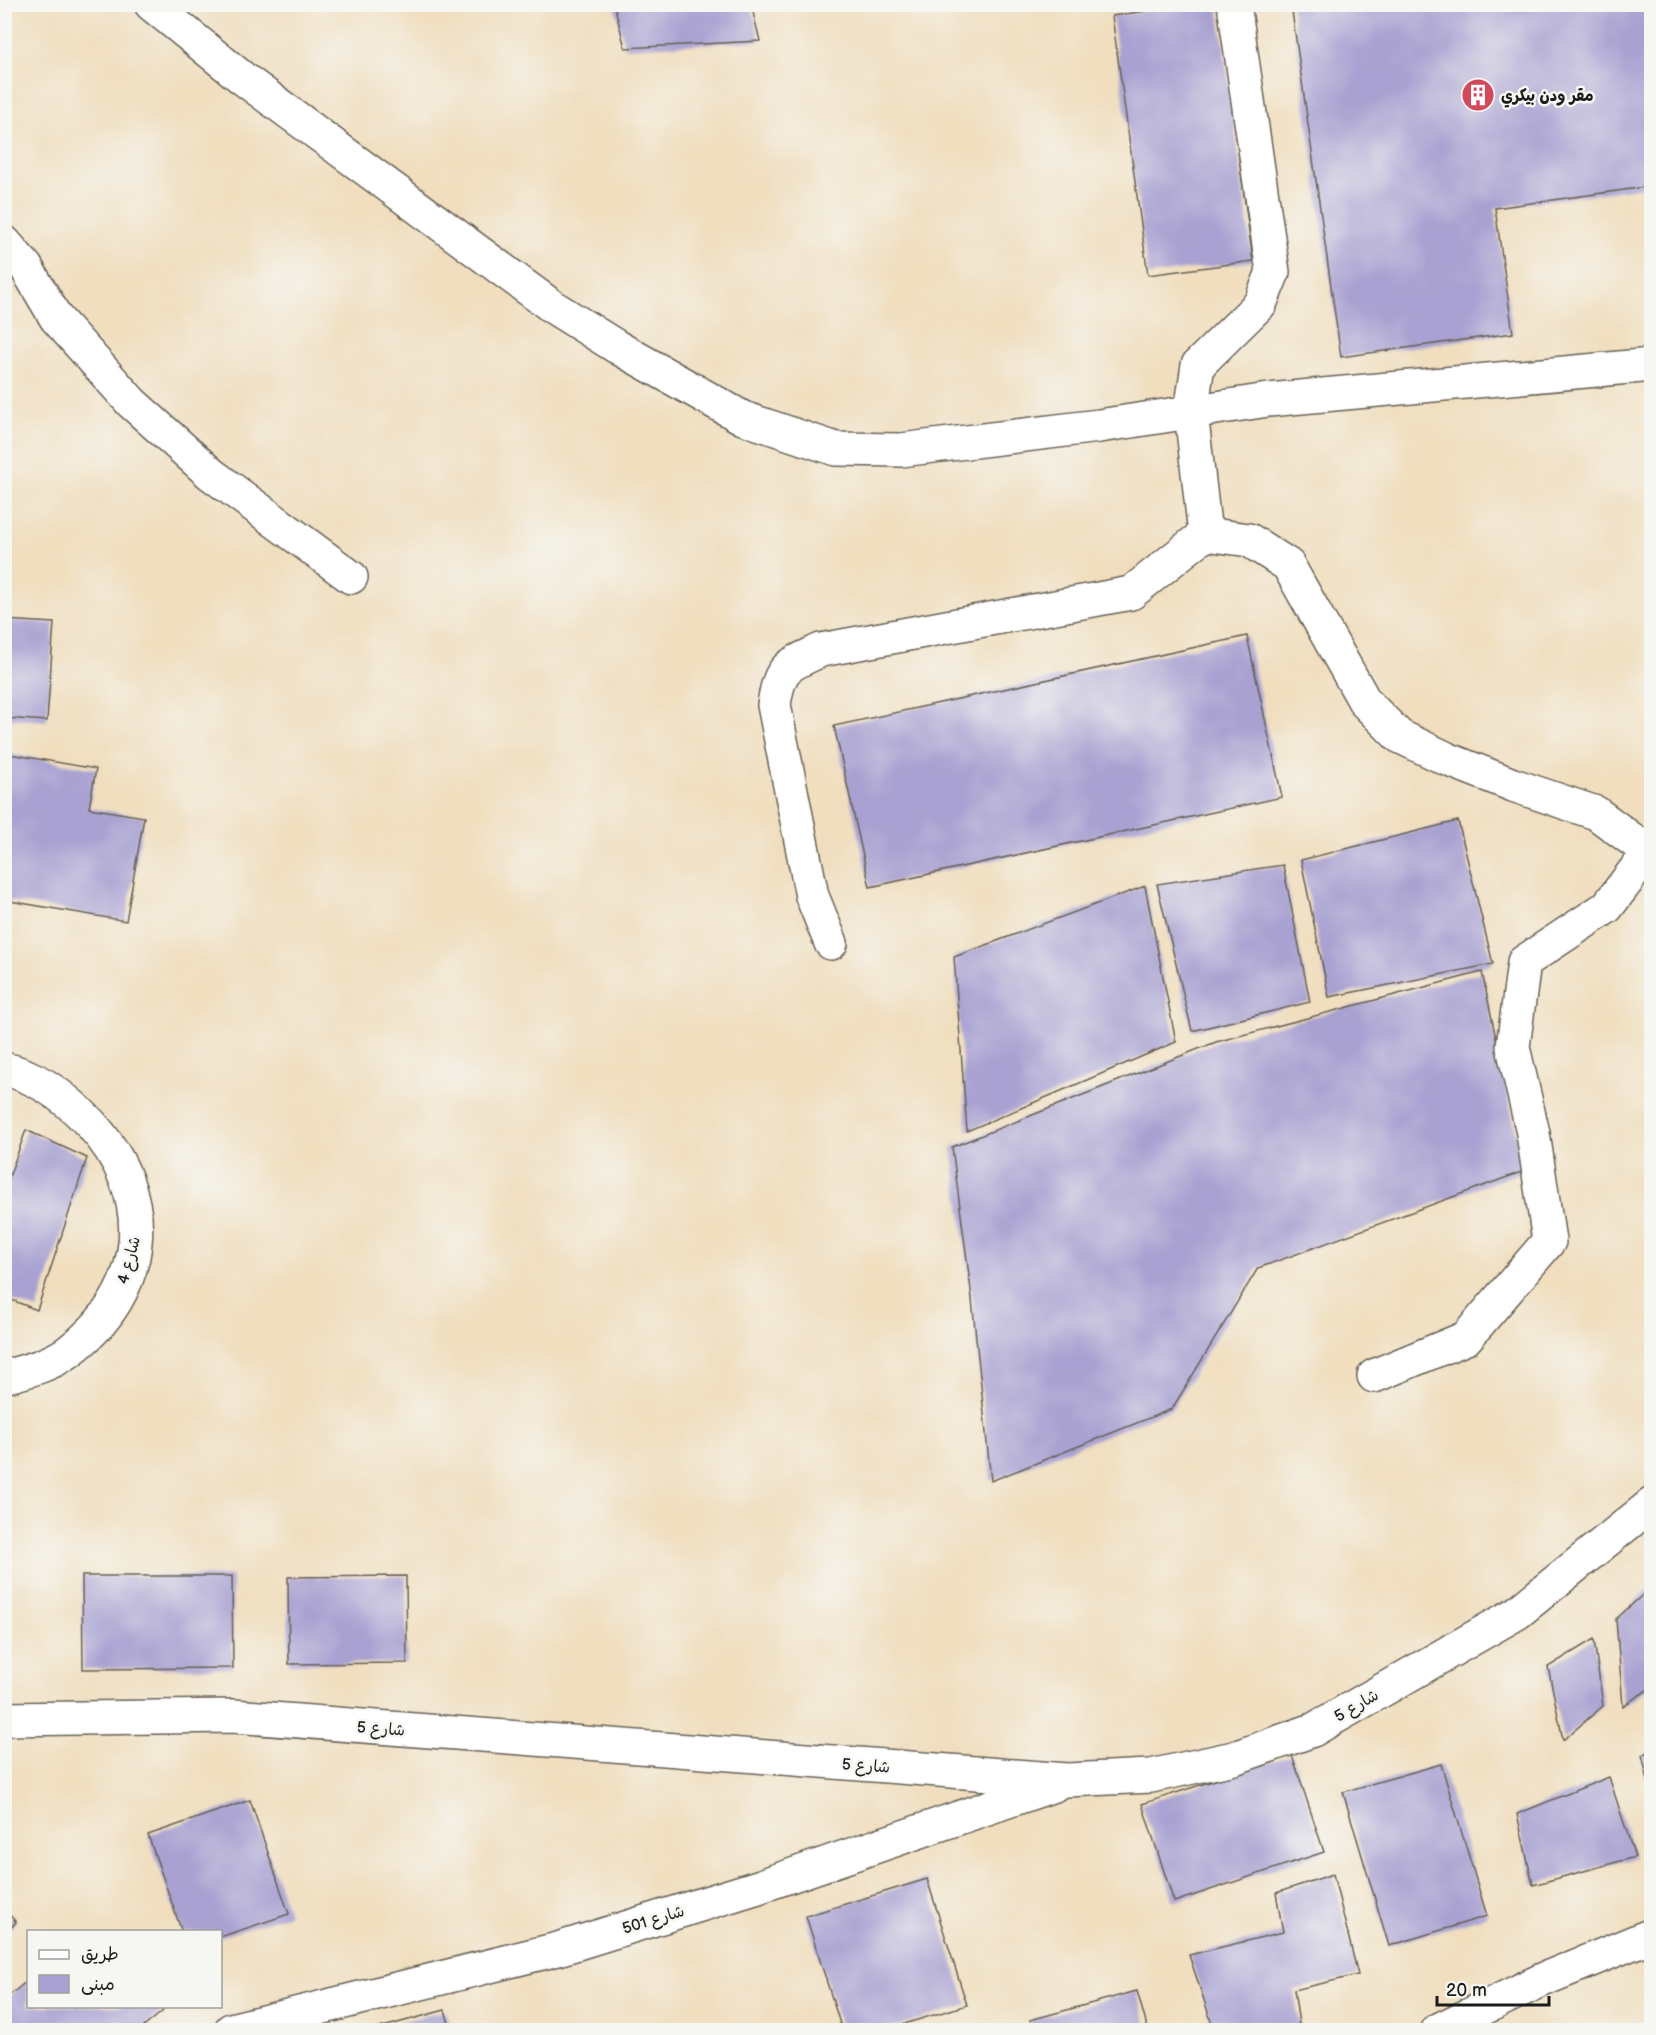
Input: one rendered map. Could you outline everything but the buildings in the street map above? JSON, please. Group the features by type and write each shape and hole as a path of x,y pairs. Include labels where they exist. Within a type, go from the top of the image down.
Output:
{"street":[{"path":"151,4 241,77 553,308 743,418 836,449 901,450 1099,426 1268,400 1652,364"},
{"path":"1205,534 1191,412 1198,365 1260,304 1273,272 1234,4"},
{"path":"4,242 26,267 56,318 132,403 211,474 351,577"},
{"path":"831,943 812,896 774,705 778,678 790,664 822,650 1131,592 1205,534 1249,540 1288,565 1365,702 1399,736 1491,777 1596,813 1650,852 1607,907 1524,962 1513,1047 1533,1133 1549,1241 1466,1338 1374,1376"},
{"name":"شارع 4","path":"4,1069 42,1084 72,1104 98,1131 129,1182 136,1215 136,1243 128,1271 121,1289 101,1320 67,1353 40,1367 4,1377"},
{"name":"شارع 5","path":"4,1719 233,1716 1067,1780 1151,1776 1234,1758 1313,1730 1516,1613 1652,1503"},
{"name":"شارع 501","path":"231,2031 558,1949 758,1887 1067,1780"},
{"path":"1438,2031 1542,1980 1652,1935"}],"place":[{"name":"مقر ودن بيكري","path":"1478,95"}]}
